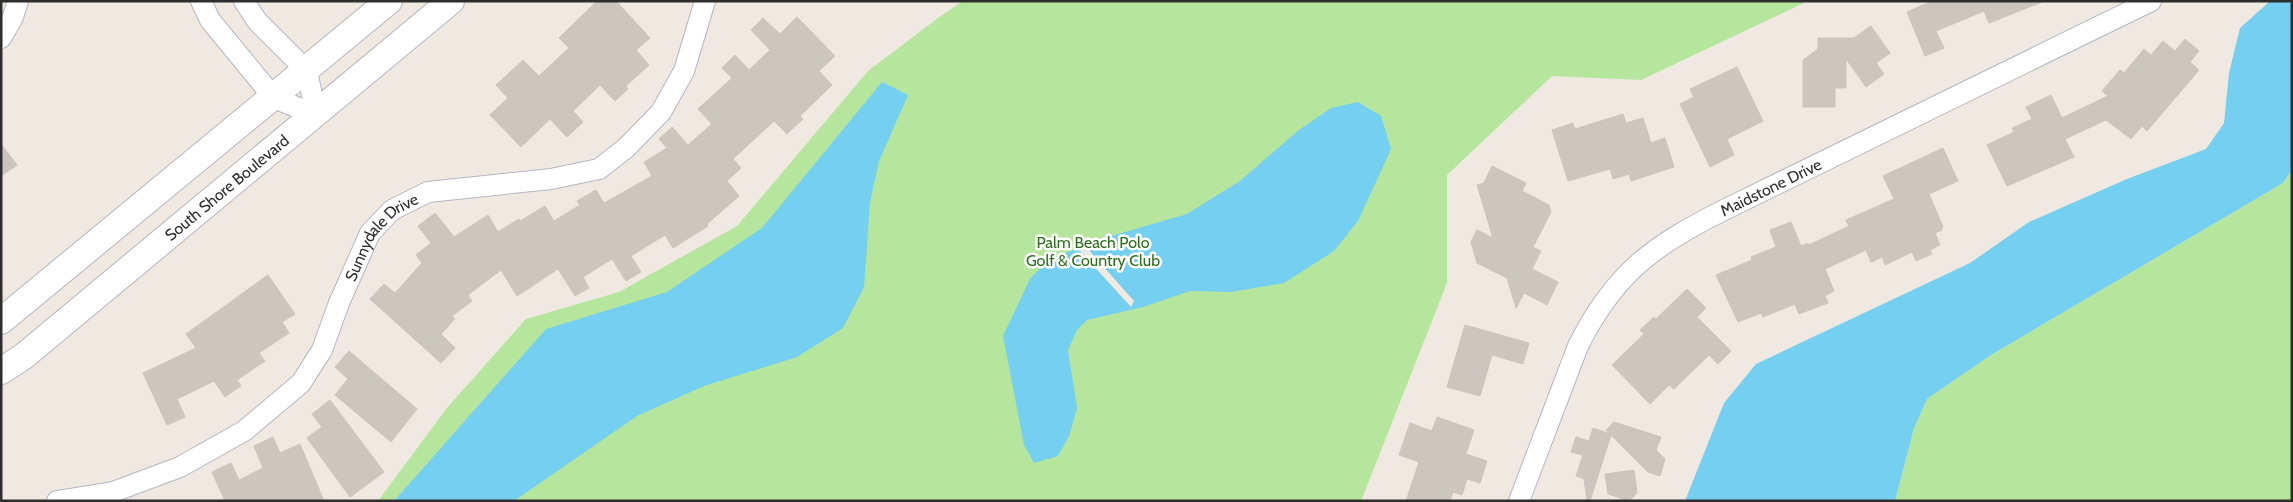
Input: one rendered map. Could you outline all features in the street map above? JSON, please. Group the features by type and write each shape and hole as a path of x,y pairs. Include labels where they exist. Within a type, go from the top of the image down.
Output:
{"street":[{"path":"1,38 14,17 18,1"},
{"path":"201,1 210,20 274,98 316,115"},
{"path":"244,1 257,21 307,71 316,115"},
{"path":"1,321 307,71 389,1"},
{"name":"South Shore Boulevard","path":"1,371 24,356 451,1"},
{"name":"Sunnydale Drive","path":"57,501 113,492 180,468 244,431 301,383 322,350 339,303 370,234 392,210 428,192 551,179 598,169 626,148 661,112 684,70 706,1"},
{"name":"Maidstone Drive","path":"1519,501 1578,346 1589,324 1616,286 1635,266 1662,243 1726,209 2151,1"}],"green space":[{"name":"Palm Beach Polo Golf & Country Club","path":"963,1 1808,1 1641,80 1552,76 1447,175 1447,283 1361,501 378,501 447,408 526,319 619,292 737,226 868,71"},
{"path":"2292,170 2292,501 1895,501 1914,428 1927,399 1991,355 2283,183"}],"water":[{"path":"2270,1 2292,1 2292,170 2283,183 1991,355 1927,399 1914,428 1895,501 1685,501 1724,403 1756,364 1970,263 2029,222 2127,179 2206,149 2224,123 2229,73 2240,28"},
{"path":"882,82 908,95 879,161 870,202 864,287 843,328 797,357 704,386 637,416 514,501 394,501 546,329 667,292 762,228"},
{"path":"1358,102 1381,116 1391,149 1358,221 1334,251 1284,283 1231,292 1190,291 1143,307 1087,320 1077,330 1068,350 1077,408 1069,436 1058,456 1034,463 1024,445 1003,336 1030,279 1049,259 1108,237 1187,214 1240,181 1299,130 1331,108"}],"pier":[{"path":"1087,248 1134,301 1131,307 1080,251"}],"building":[{"path":"597,1 616,1 650,38 636,50 649,65 626,86 628,89 615,101 600,85 573,111 583,122 567,137 550,119 521,147 490,115 508,98 496,85 523,60 539,76 569,48 559,38"},
{"path":"1932,1 2042,2 1989,23 1984,11 1936,31 1944,48 1925,56 1907,12"},
{"path":"797,17 835,56 819,71 832,85 800,116 803,119 787,134 774,121 733,159 741,168 727,181 739,196 707,224 708,226 673,248 665,235 631,256 641,272 626,281 612,259 583,277 589,288 575,296 558,269 517,296 501,270 468,295 472,301 452,316 455,319 441,334 455,348 441,363 370,299 384,284 395,293 422,263 416,255 431,243 418,226 435,213 454,237 488,215 498,232 545,206 554,221 580,205 577,201 596,190 604,203 652,176 644,162 667,148 659,139 672,127 688,145 712,124 698,109 732,78 722,68 735,55 749,70 770,50 751,30 763,18 780,34"},
{"path":"1871,26 1890,53 1876,63 1884,74 1866,87 1846,59 1846,88 1835,88 1835,107 1803,107 1803,60 1818,49 1818,38 1854,38"},
{"path":"2185,39 2199,51 2190,62 2199,70 2147,131 2142,126 2131,139 2106,120 2065,139 2074,157 2007,186 1987,145 2014,132 2012,128 2032,119 2026,107 2051,95 2062,118 2108,96 2102,91 2120,70 2124,73 2144,49 2151,55 2163,41 2175,51"},
{"path":"1737,67 1763,121 1727,139 1734,155 1710,167 1680,104 1694,97 1690,89"},
{"path":"1623,114 1626,123 1643,118 1651,143 1665,138 1674,167 1631,181 1629,174 1613,179 1610,169 1568,181 1552,130 1573,123 1575,129"},
{"path":"1,144 17,165 1,176"},
{"path":"1943,148 1958,181 1929,194 1943,227 1941,228 1942,230 1935,233 1940,245 1930,250 1932,254 1916,261 1912,252 1885,265 1882,257 1871,262 1866,250 1825,269 1834,291 1825,296 1828,303 1799,314 1795,304 1763,317 1761,313 1738,322 1716,275 1752,260 1751,257 1776,247 1770,230 1791,222 1801,246 1808,243 1809,245 1849,226 1846,220 1894,199 1883,176"},
{"path":"1492,166 1526,183 1522,191 1549,205 1551,212 1533,247 1541,251 1532,269 1558,282 1547,305 1524,293 1516,308 1507,278 1477,263 1471,242 1477,230 1493,238 1477,185 1484,183"},
{"path":"268,275 295,314 282,322 289,333 259,353 265,361 237,380 241,386 225,397 214,381 177,399 185,417 167,425 143,373 196,348 186,334"},
{"path":"1687,289 1706,308 1697,317 1731,351 1718,364 1709,355 1674,389 1669,385 1650,404 1612,365 1644,334 1640,330 1654,317 1656,319"},
{"path":"1465,325 1529,343 1523,364 1492,355 1480,396 1447,387"},
{"path":"349,351 417,409 391,442 335,395 348,379 335,367"},
{"path":"330,400 384,472 350,497 307,438 322,427 312,414"},
{"path":"1437,417 1474,430 1466,454 1487,461 1480,483 1467,479 1462,495 1453,492 1450,501 1406,501 1419,462 1399,455 1410,423 1432,431"},
{"path":"1614,422 1661,437 1656,450 1665,459 1660,476 1648,472 1611,435 1590,501 1587,501 1584,479 1576,476 1583,455 1571,452 1576,437 1589,441 1593,428 1610,434 1606,430"},
{"path":"273,437 280,453 300,444 324,501 225,501 212,472 231,463 239,480 263,468 254,446"},
{"path":"1634,470 1637,493 1629,501 1608,494 1605,474"}]}
